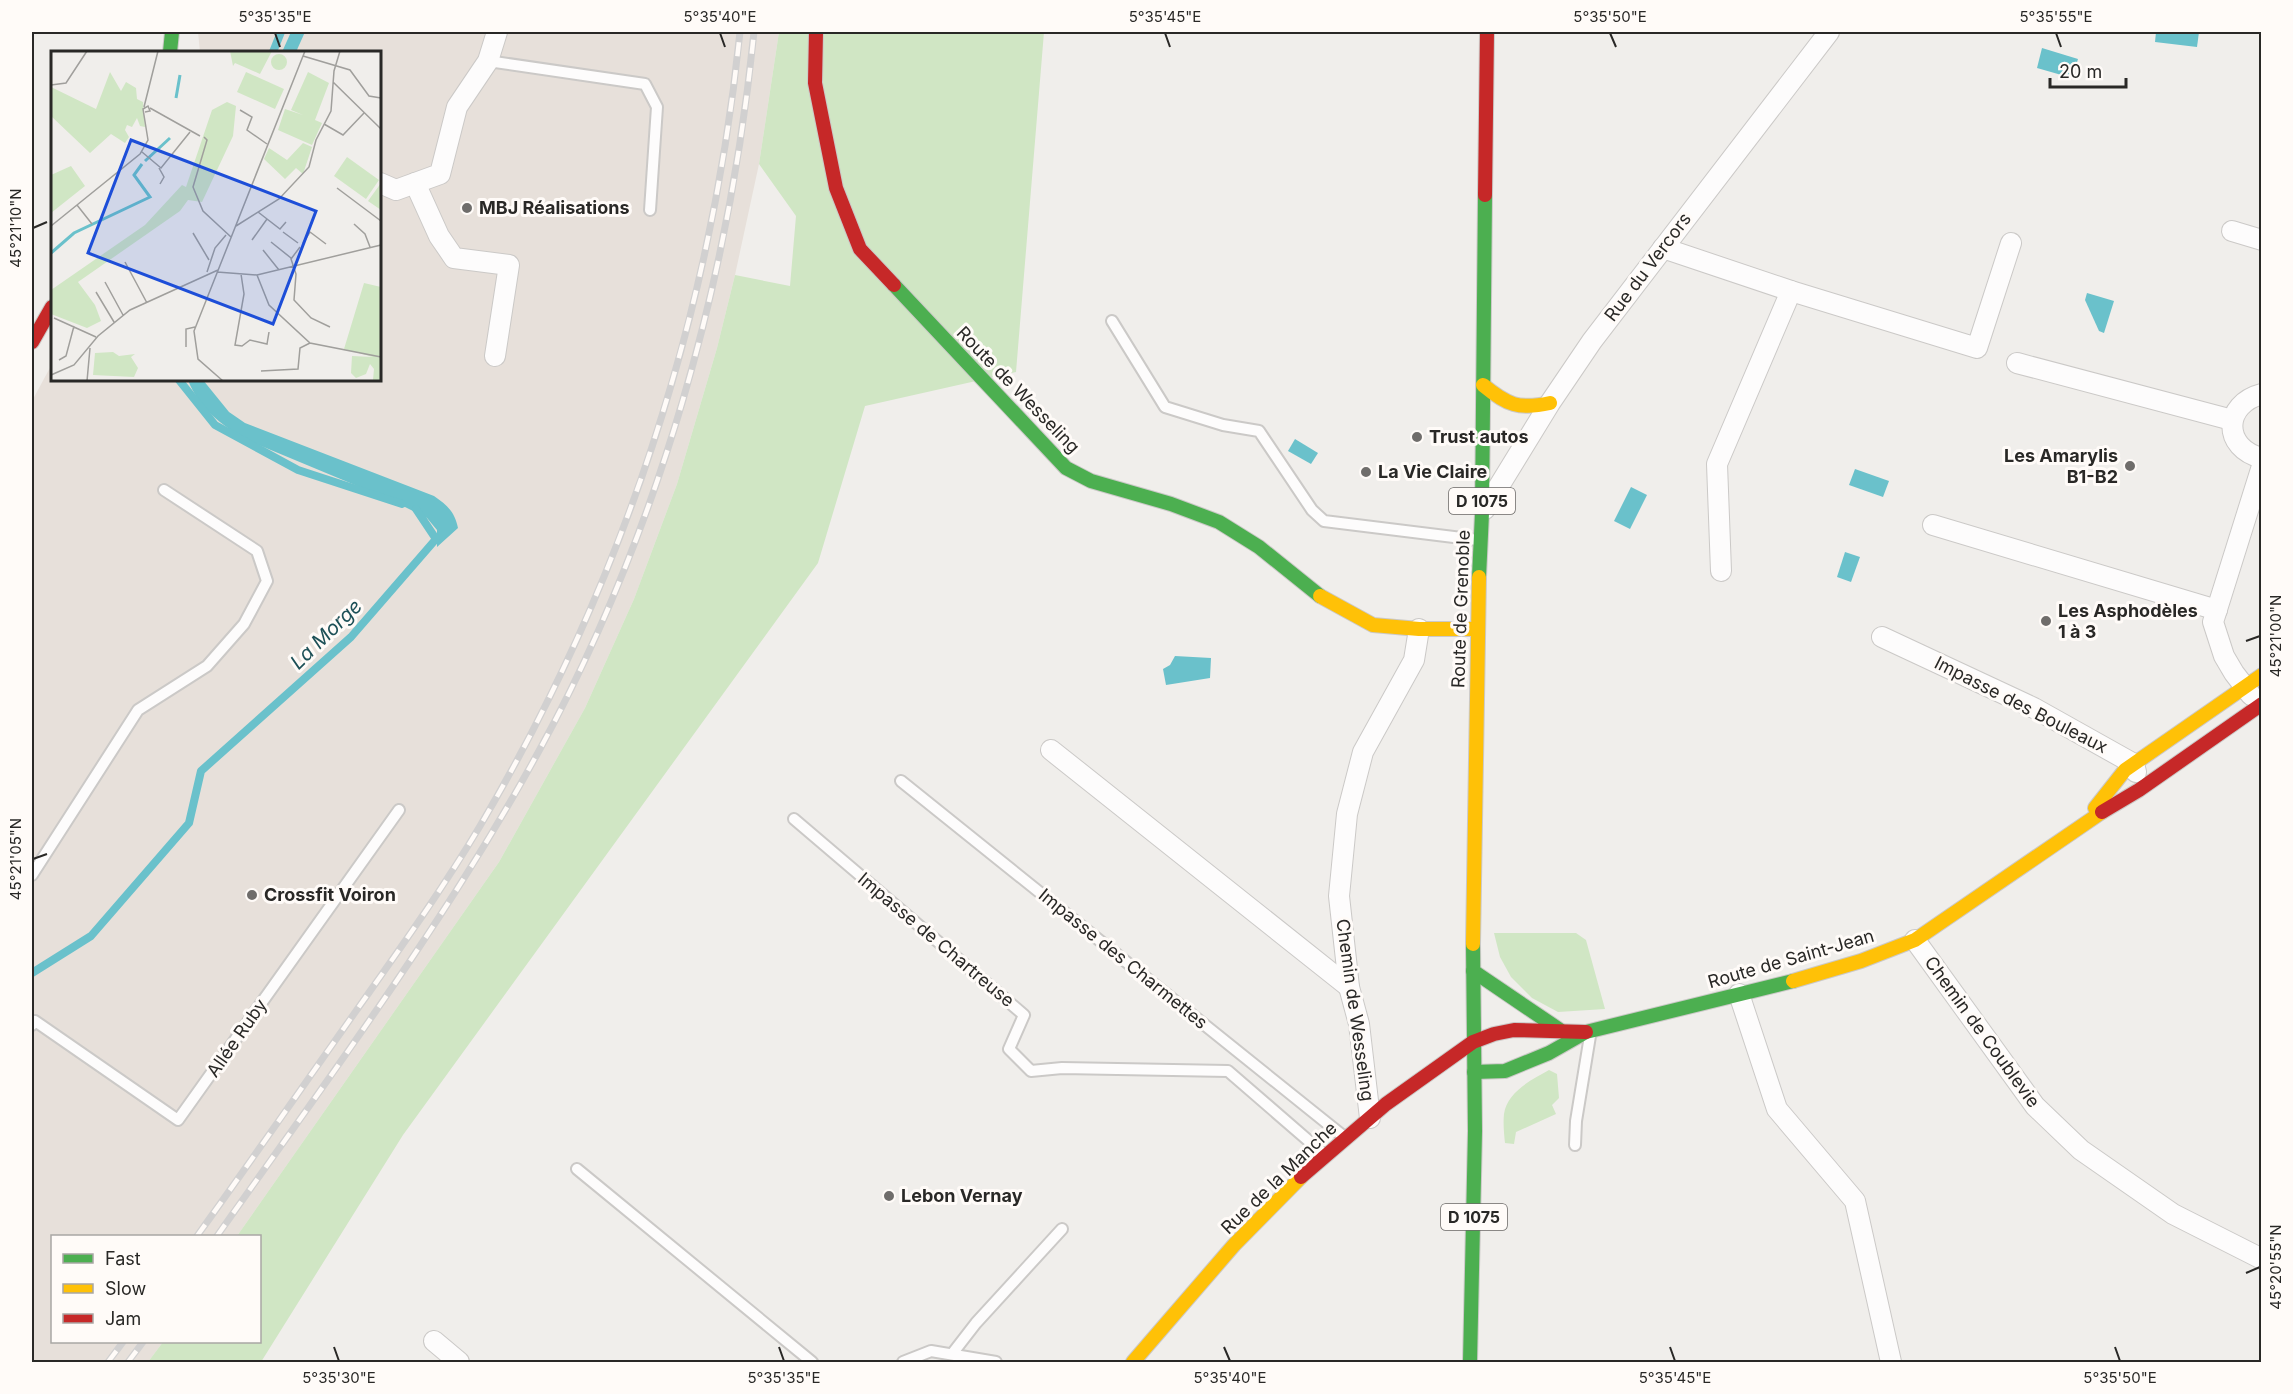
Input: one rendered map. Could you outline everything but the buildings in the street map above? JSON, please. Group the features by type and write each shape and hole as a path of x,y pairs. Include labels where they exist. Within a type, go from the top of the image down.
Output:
{"main road":[{"path":"170,51 172,32"},
{"name":"Route de Wesseling","path":"816,32 815,83 836,188 860,249 1066,468 1091,481 1171,504 1219,522 1259,547 1323,599 1373,625 1419,629 1477,629"},
{"name":"Route de Grenoble","path":"1473,1043 1477,629 1488,434 1484,385 1487,32"},
{"path":"32,342 51,309"},
{"path":"1484,385 1501,401 1516,408 1547,409"},
{"path":"1523,422 1547,409"},
{"name":"Route de Saint-Jean","path":"2080,826 2125,770 2262,675"},
{"name":"Route de Saint-Jean","path":"1474,1071 1505,1071 1549,1053 1588,1031 1861,961 1915,940 2080,826 2139,790 2260,708"},
{"name":"Route de Saint-Jean","path":"1473,971 1560,1030"},
{"name":"Route de Saint-Jean","path":"1473,1043 1503,1031 1588,1031"},
{"name":"Rue de la Manche","path":"1133,1362 1164,1323 1249,1230 1325,1155 1396,1095 1473,1043"},
{"name":"D 1075","path":"1470,1362 1475,1131 1473,1043"}],"street":[{"path":"381,183 396,190 440,174 457,107 488,61 497,32"},
{"name":"Rue du Vercors","path":"1482,513 1592,341 1829,32"},
{"path":"415,183 439,236 454,258 509,265 495,356"},
{"path":"2232,231 2262,240"},
{"path":"1662,248 1791,291 1977,348 2011,243"},
{"path":"1721,571 1717,464 1791,291"},
{"path":"2017,363 2232,420"},
{"path":"2262,394 2243,402 2232,420 2233,435 2239,447 2250,455 2262,458"},
{"path":"2260,708 2224,656 2213,622 2262,466"},
{"path":"1933,525 2217,610"},
{"name":"Chemin de Wesseling","path":"1370,1118 1359,1024 1348,987 1339,896 1347,814 1363,752 1414,660 1419,629"},
{"name":"Impasse des Bouleaux","path":"1882,637 2034,708 2134,764"},
{"path":"1051,750 1348,987"},
{"path":"2134,764 2139,790"},
{"name":"Chemin de Coublevie","path":"1915,940 2035,1106 2081,1150 2173,1214 2262,1259"},
{"path":"1739,994 1778,1109 1855,1201 1891,1362"},
{"path":"434,1341 459,1362"}],"lane":[{"path":"488,61 645,84 657,107 650,210"},
{"path":"1112,321 1165,407 1223,425 1259,431 1312,510 1324,521 1481,540"},
{"path":"32,875 138,710 207,666 244,624 267,580 257,551 164,490"},
{"name":"Impasse des Charmettes","path":"901,781 1345,1138"},
{"name":"Allée Ruby","path":"32,1025 35,1021 178,1120 399,810"},
{"name":"Impasse de Chartreuse","path":"794,819 1024,1015 1009,1049 1031,1071 1062,1068 1228,1071 1325,1155"},
{"path":"1575,1145 1588,1031"},
{"path":"577,1168 812,1362"},
{"path":"952,1354 976,1323 1062,1229"},
{"path":"903,1362 932,1352 996,1362"}],"shaded area":[{"path":"198,32 779,32 759,164 735,275 717,348 677,484 634,599 585,708 499,862 238,1235 51,1235 51,1343 162,1343 148,1362 32,1362 32,401 51,366 51,381 381,381 381,51 200,51"}],"green space":[{"path":"779,32 1044,32 1016,372 865,406 818,563 403,1135 261,1362 148,1362 162,1343 261,1343 261,1235 238,1235 499,862 585,708 634,599 677,484 717,348 735,275 790,286 796,216 759,164"},
{"path":"1494,933 1576,933 1586,940 1605,1009 1558,1012 1532,998 1511,977 1500,957"},
{"path":"1549,1070 1557,1074 1559,1098 1552,1105 1556,1114 1516,1132 1514,1144 1505,1143 1504,1114 1510,1099 1521,1087"}],"water":[{"path":"291,32 305,32 296,51 282,51"},
{"path":"2156,32 2199,32 2197,47 2155,42"},
{"path":"2042,48 2078,59 2072,78 2037,68"},
{"path":"2087,293 2114,301 2104,333 2099,331 2085,300"},
{"path":"188,381 204,381 229,412 245,423 434,496 450,509 458,528 437,547 437,530 427,518 391,500 247,440 212,415 192,390"},
{"path":"1295,439 1318,453 1311,464 1288,451"},
{"path":"1855,469 1889,481 1883,497 1849,485"},
{"path":"1631,487 1647,495 1630,529 1614,521"},
{"path":"1845,552 1860,557 1851,582 1837,577"},
{"path":"1175,656 1211,658 1210,678 1166,685 1163,669 1170,665"}],"waterway":[{"name":"La Morge","path":"273,51 281,32"},
{"name":"La Morge","path":"180,381 215,425 298,470 402,504"},
{"name":"La Morge","path":"32,973 91,936 189,823 201,771 351,637 436,539 416,509"}],"railway":[{"path":"198,1235 451,873 480,826 531,733 577,638 618,541 653,443 683,343 707,241 726,137 740,32"},
{"path":"218,1235 386,997 466,875 540,749 583,665 621,579 654,491 683,401 707,310 727,218 743,125 754,32"},
{"path":"108,1362 122,1343"},
{"path":"128,1362 142,1343"}],"traffic: fast":[{"path":"170,51 172,32"},
{"path":"1479,577 1482,513 1485,195"},
{"path":"894,285 1066,468 1091,481 1171,504 1219,522 1259,547 1320,596"},
{"path":"1470,1362 1475,1131 1473,944"},
{"path":"1473,971 1560,1030"},
{"path":"1474,1072 1505,1071 1549,1053 1586,1032 1793,981"}],"traffic: slow":[{"path":"1483,385 1499,397 1514,404 1530,406 1550,403"},
{"path":"1473,944 1479,577"},
{"path":"1320,596 1373,625 1419,629 1477,629"},
{"path":"2095,808 2125,770 2262,675"},
{"path":"1793,981 1861,961 1915,940 2102,812"},
{"path":"1133,1362 1234,1245 1301,1177"}],"traffic: jam":[{"path":"816,32 815,83 836,188 860,249 894,285"},
{"path":"1485,195 1487,32"},
{"path":"32,342 51,309"},
{"path":"2102,812 2139,790 2262,704"},
{"path":"1301,1177 1386,1104 1473,1042 1514,1030 1586,1032"}],"place":[{"name":"MBJ Réalisations","path":"467,208"},
{"name":"Trust autos","path":"1417,437"},
{"name":"Les Amarylis B1-B2","path":"2130,466"},
{"name":"La Vie Claire","path":"1366,472"},
{"name":"Les Asphodèles 1 à 3","path":"2046,621"},
{"name":"Crossfit Voiron","path":"252,895"},
{"name":"Lebon Vernay","path":"889,1196"}]}
